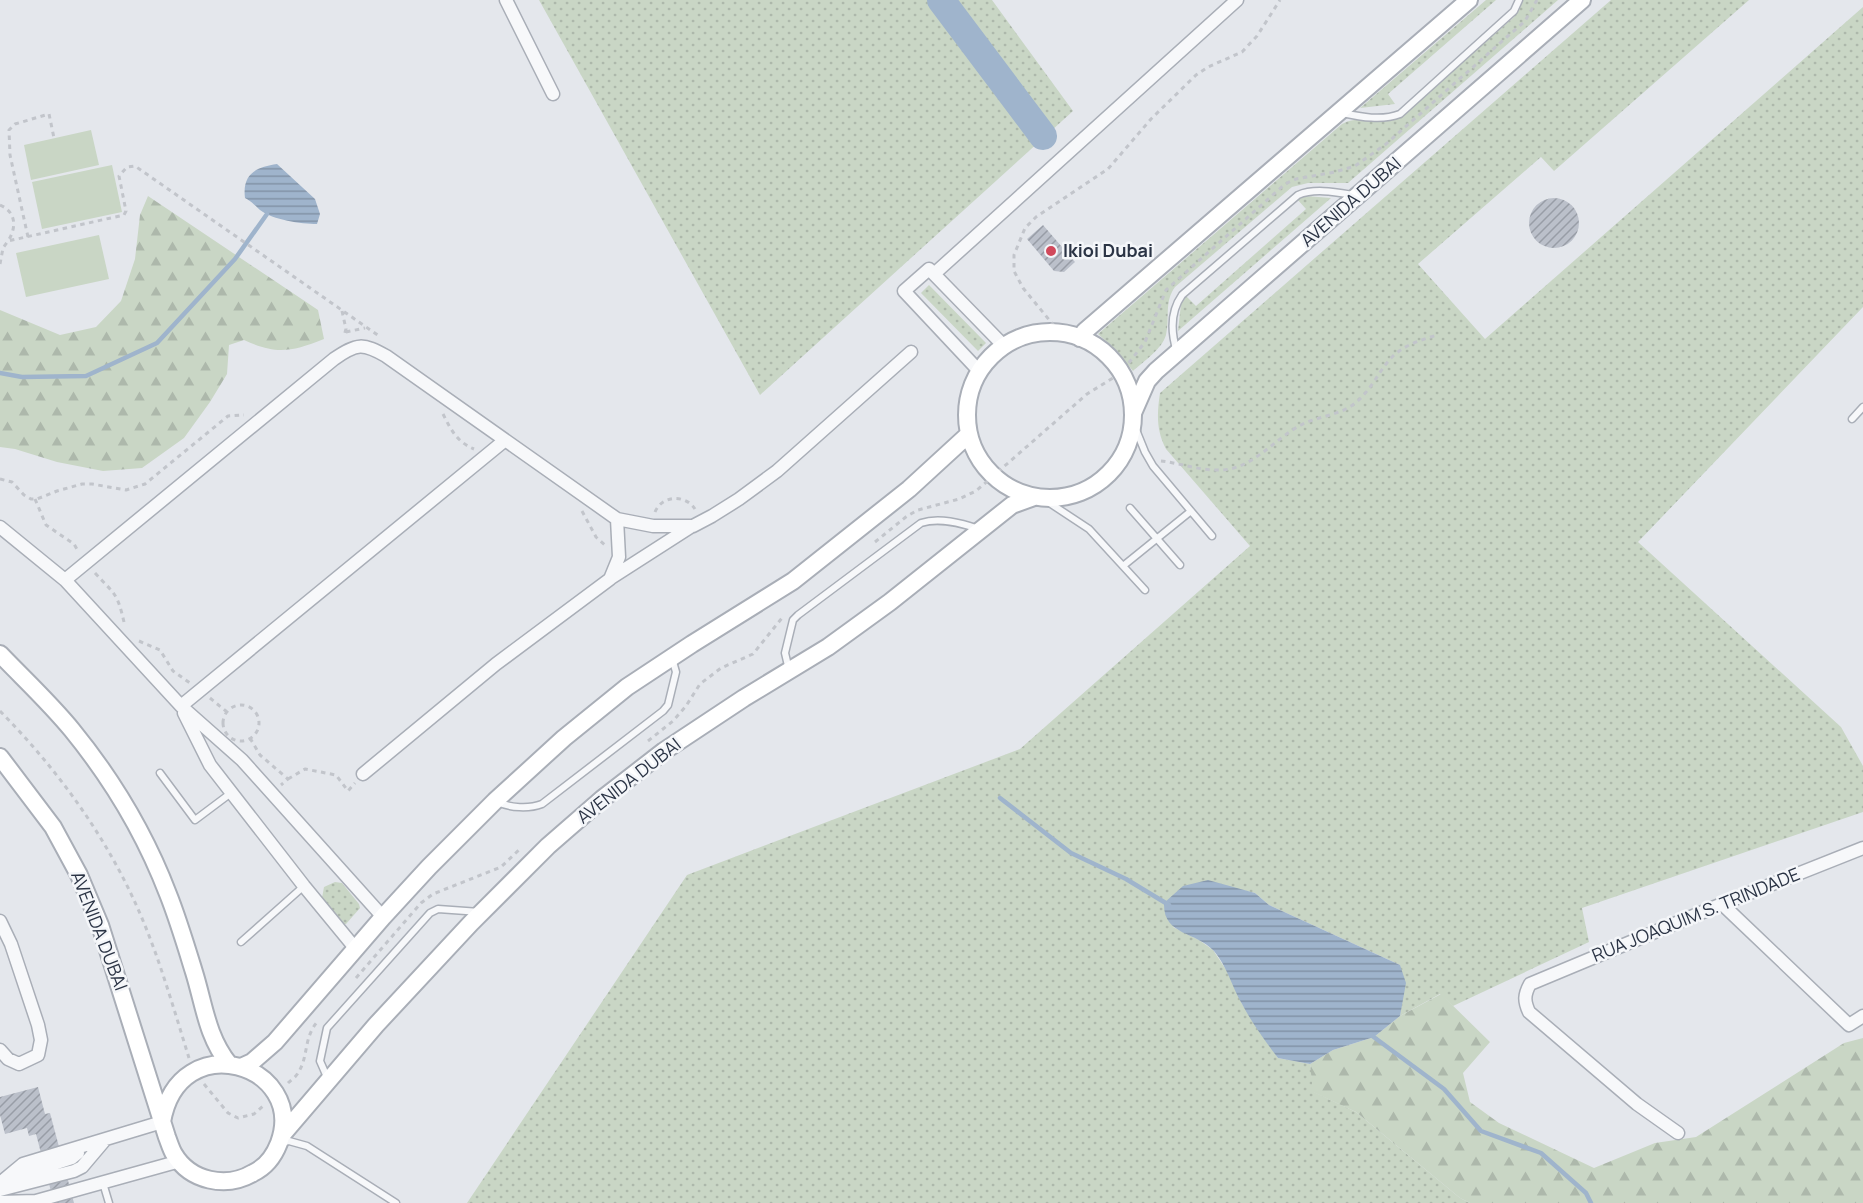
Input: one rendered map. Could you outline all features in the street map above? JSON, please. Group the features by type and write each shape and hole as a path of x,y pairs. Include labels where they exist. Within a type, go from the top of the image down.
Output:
{"street":[{"path":"506,0 553,94"},
{"path":"934,274 1237,0"},
{"path":"1080,338 1085,331 1469,0"},
{"name":"AVENIDA DUBAI","path":"1132,417 1147,381 1177,352 1582,0"},
{"path":"980,372 904,291 929,269 1004,346"},
{"name":"AVENIDA DUBAI","path":"0,757 53,827 79,875 100,924 174,1154 186,1168 204,1179 224,1182 244,1179 261,1169 275,1154 280,1139 328,1080 482,912 548,846 628,778 744,698 828,647 890,602 1012,505 1038,497 1070,496 1088,490 1113,470 1130,436 1132,417 1130,392 1121,373 1103,352 1080,338 1060,333 1040,333 1020,338 1004,346 991,357 980,372 971,391 969,402 969,434 975,449 993,476 1012,489 1038,497"},
{"path":"65,580 340,348 361,345 370,347 617,519 653,526 698,523"},
{"path":"363,774 496,664 610,579 739,499 777,471 911,352"},
{"path":"1,1185 23,1164 162,1122 179,1084 194,1072 211,1065 252,1062 275,1042 383,917 495,801 564,738 627,687 793,581 909,489 969,434"},
{"path":"181,706 504,441"},
{"path":"610,579 620,550 617,519"},
{"path":"0,528 65,580 181,706 232,751 383,917"},
{"path":"0,654 71,728 110,780 146,843 168,894 213,1038 220,1052 235,1065 248,1068 263,1079 276,1095 282,1114 280,1139"},
{"path":"181,706 210,765 355,948"},
{"name":"RUA JOAQUIM S. TRINDADE","path":"1678,1133 1637,1104 1529,1012 1525,1003 1525,993 1530,984 1863,848"},
{"path":"1722,904 1849,1025 1863,1016"},
{"path":"0,921 11,944 41,1040 38,1055 19,1064 8,1059 0,1050"},
{"path":"1,1185 74,1171 82,1167 104,1140"},
{"path":"0,1202 36,1201 180,1161"}],"lane":[{"path":"1340,112 1362,117 1392,117 1400,114 1514,11 1519,0"},
{"path":"1177,352 1171,335 1174,314 1182,295 1298,195 1306,191 1335,192 1357,196"},
{"path":"1852,419 1863,407"},
{"path":"1132,417 1145,452 1153,466 1212,536"},
{"path":"1038,497 1089,529 1145,590"},
{"path":"1130,508 1179,565"},
{"path":"1123,566 1191,511"},
{"path":"789,670 785,653 794,620 798,615 921,523 929,520 959,523 980,529"},
{"path":"495,801 504,805 524,807 542,804 663,711 668,705 676,672 672,657"},
{"path":"160,773 195,820 231,793"},
{"path":"241,942 304,886"},
{"path":"328,1080 320,1061 327,1028 422,921 438,909 482,912"},
{"path":"280,1139 308,1146 396,1203"},
{"path":"103,1182 109,1203"}],"path":[{"path":"1060,333 1023,288 1014,271 1014,255 1025,228 1036,217 1108,169 1151,119 1196,75 1242,52 1257,36 1280,0"},
{"path":"28,237 10,155 9,130 15,124 49,114 54,138"},
{"path":"8,241 124,215 126,211 119,176 127,167 135,166 387,342"},
{"path":"0,205 7,208 14,219 13,232 3,248 0,264"},
{"path":"340,348 346,324 341,309"},
{"path":"345,333 354,329 367,328"},
{"path":"1151,460 1216,471 1232,469 1265,451 1302,424 1343,411 1354,404 1366,393 1392,357 1403,348 1437,334"},
{"path":"443,413 452,432 459,440 469,447 488,453"},
{"path":"0,479 12,482 24,495 35,499 82,484 126,490 145,484 228,416 250,414"},
{"path":"35,499 46,525 74,544 86,562 113,591 120,602 127,630"},
{"path":"645,511 656,508 667,500 684,499 693,505 698,523"},
{"path":"580,508 596,537 607,546 620,550"},
{"path":"653,526 656,508"},
{"path":"134,636 140,642 160,650 172,671 227,712"},
{"path":"237,705 253,710 257,715 258,726 250,738 236,740 227,734 223,723 227,712 237,705"},
{"path":"250,738 260,755 288,779"},
{"path":"271,793 305,769 336,775 348,791 363,774"}],"green space":[{"path":"539,0 992,0 1073,111 760,395"},
{"path":"1486,0 1496,0 1388,94 1395,104 1360,108"},
{"path":"1523,0 1558,0 1348,183 1308,183 1292,187 1175,287 1170,298 1164,340 1133,371 1116,350 1098,334 1342,124 1356,120 1385,120 1400,117 1513,18"},
{"path":"1611,0 1749,0 1554,171 1541,157 1418,264 1485,339 1863,7 1863,307 1638,542 1841,727 1863,766 1863,812 1582,908 1589,942 1453,1006 1440,994 1400,1016 1402,1000 1400,965 1269,905 1255,893 1233,888 1173,927 1213,950 1229,974 1242,1004 1278,1058 1310,1064 1314,1092 1356,1112 1460,1198 1470,1203 467,1203 687,875 1020,749 1250,546 1166,449 1160,435 1158,421 1160,393"},
{"path":"91,130 99,165 31,180 24,145"},
{"path":"112,165 122,212 42,229 32,182"},
{"path":"148,196 318,310 324,339 302,347 284,350 265,348 244,340 229,345 227,374 210,402 184,438 142,468 103,471 0,447 0,310 60,335 96,327 121,301 135,259 140,215"},
{"path":"1306,196 1331,198 1178,331 1181,304 1186,296 1196,306 1306,209 1297,199"},
{"path":"99,235 109,279 26,297 16,253"},
{"path":"929,285 986,343 978,351 921,293"},
{"path":"335,882 342,883 359,904 360,908 346,924 342,924 322,898 324,887"},
{"path":"1441,994 1490,1042 1463,1073 1470,1102 1499,1123 1594,1168 1655,1143 1696,1137 1844,1043 1863,1038 1863,1203 1470,1203 1460,1198 1356,1112 1313,1092 1310,1064 1333,1050 1374,1037 1400,1016"}],"water":[{"path":"277,164 315,199 320,214 317,224 280,219 260,210 245,198 248,177 263,167"},
{"path":"1208,880 1255,893 1269,905 1400,965 1406,983 1400,1016 1374,1037 1333,1050 1310,1064 1278,1058 1250,1018 1214,951 1175,927 1165,914 1164,903 1183,886"}],"building":[{"path":"1549,198 1559,198 1572,205 1579,218 1579,228 1572,241 1559,248 1549,248 1540,244 1533,237 1529,228 1529,218 1533,209 1540,202"},
{"name":"Ikioi Dubai","path":"1043,225 1075,262 1064,272 1054,271 1027,239"},
{"path":"38,1087 45,1114 50,1113 74,1203 54,1203 36,1134 29,1136 27,1128 5,1134 0,1115 0,1097"}],"waterway":[{"path":"941,0 1043,136"},
{"path":"0,373 22,377 86,376 157,343 235,259 267,214"},
{"path":"1000,798 1071,853 1126,879 1169,905"},
{"path":"1371,1035 1444,1089 1481,1131 1541,1153 1586,1193 1591,1203"}],"place":[{"name":"Ikioi Dubai","path":"1051,251"}]}
